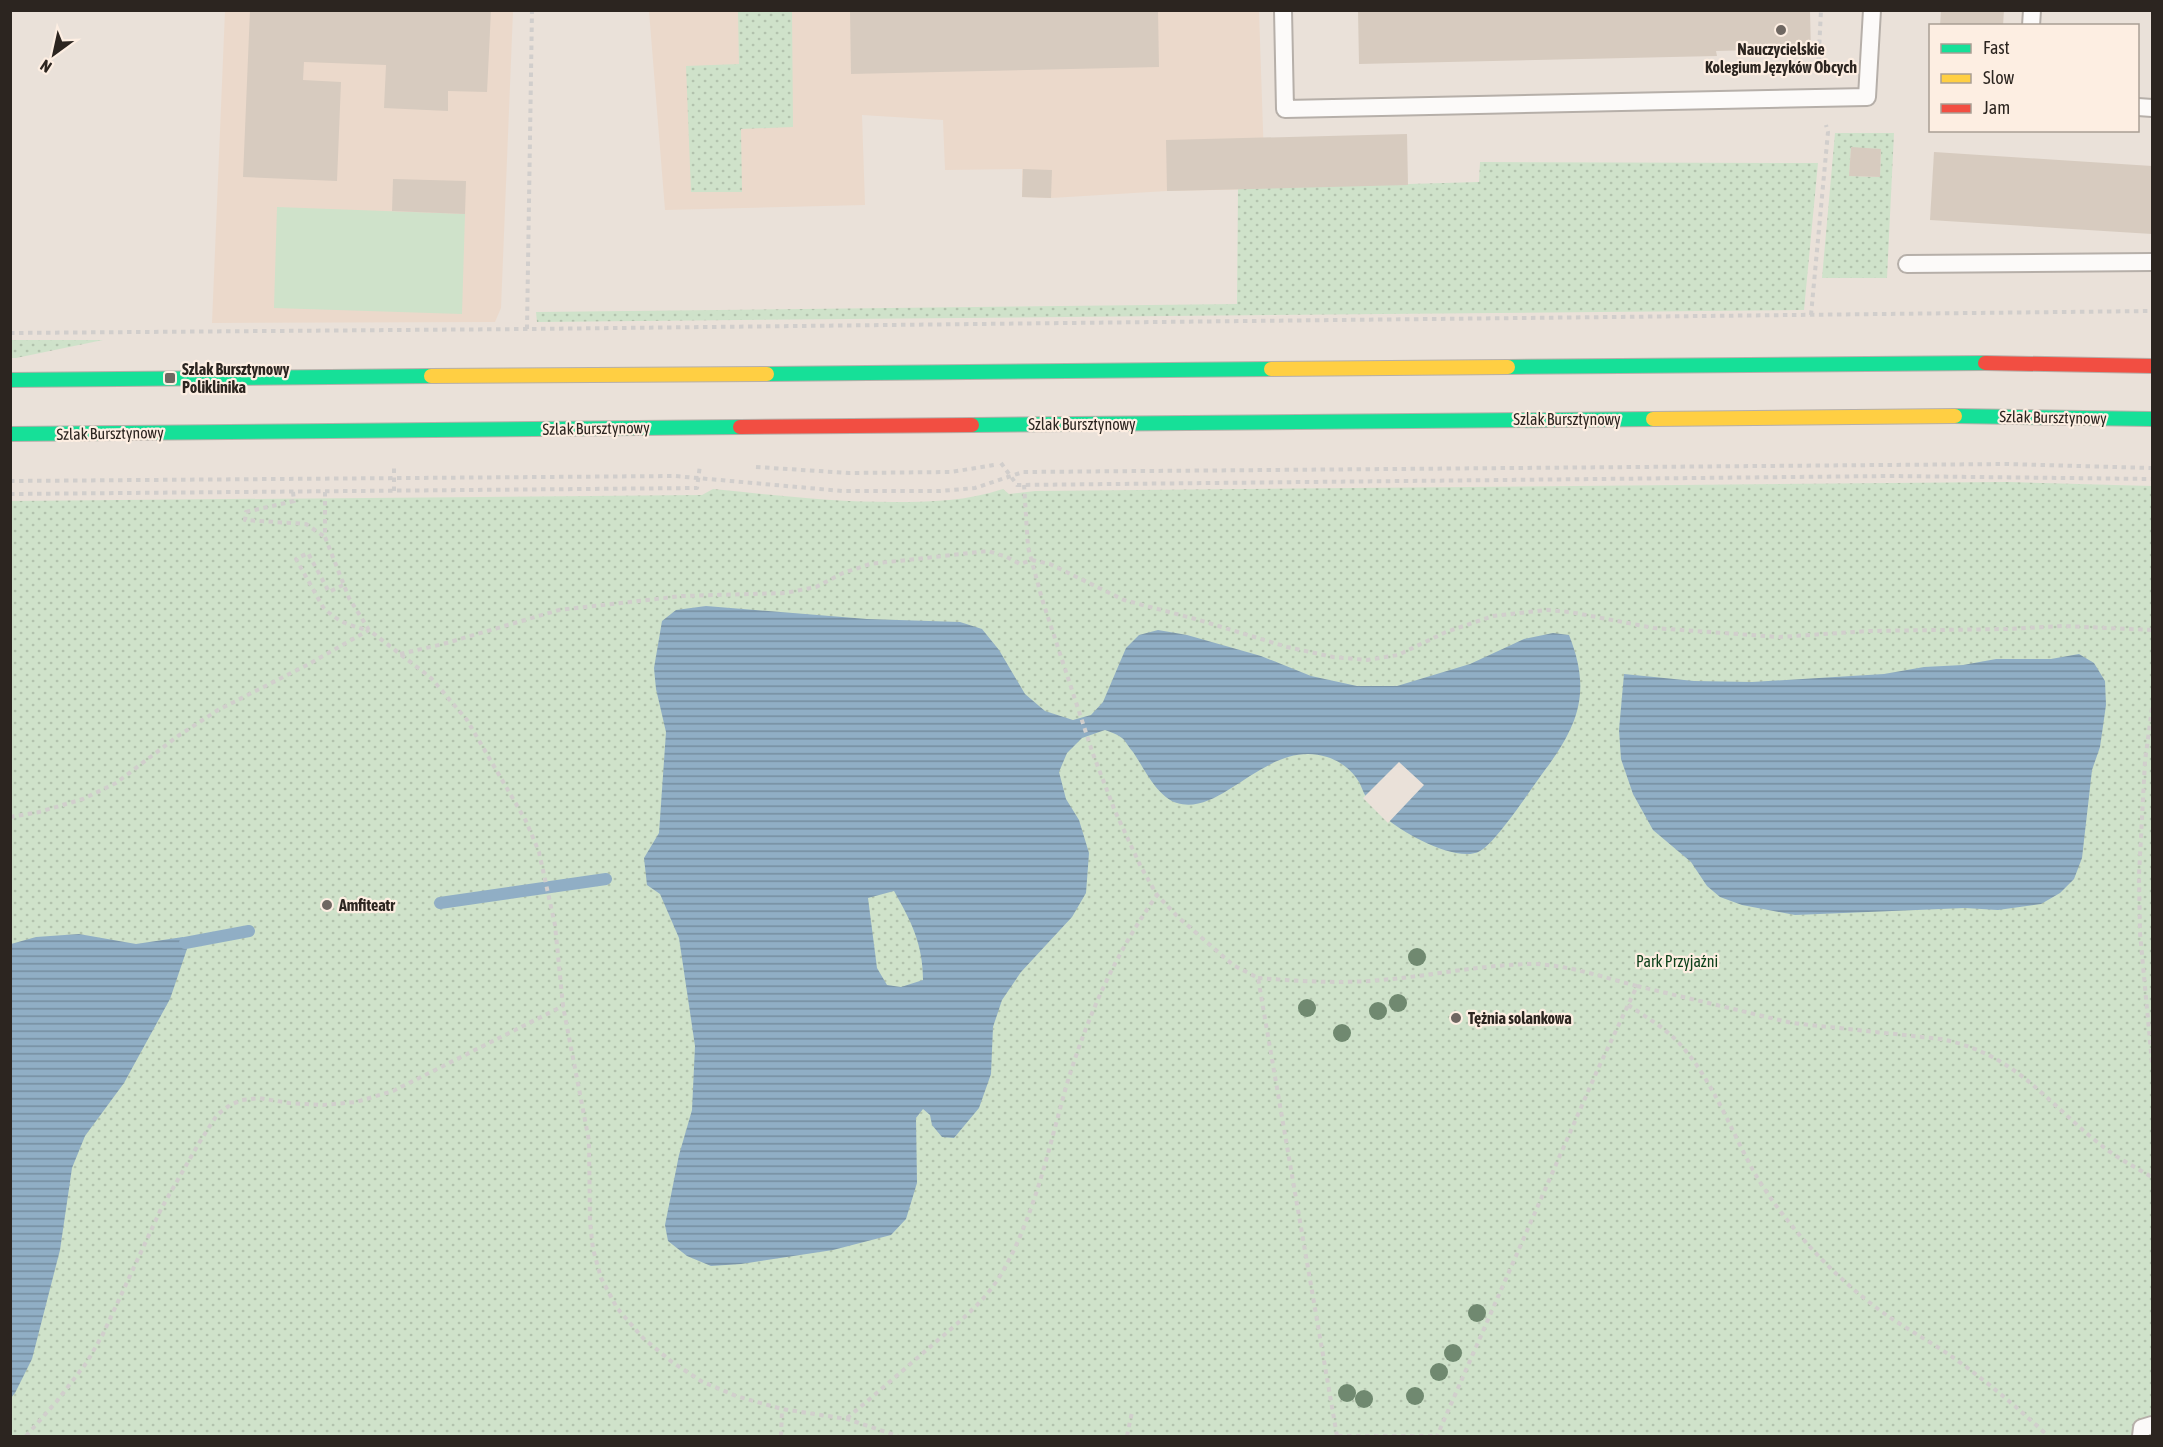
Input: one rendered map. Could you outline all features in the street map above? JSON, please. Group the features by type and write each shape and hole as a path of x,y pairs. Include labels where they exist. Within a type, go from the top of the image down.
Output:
{"main road":[{"path":"10,380 1978,363 2152,366"},
{"name":"Szlak Bursztynowy","path":"10,434 1983,416 2152,419"}],"lane":[{"path":"1283,10 1285,109 1867,97 1872,10"},
{"path":"1907,264 2152,262"},
{"path":"2141,1437 2142,1428 2152,1425"}],"path":[{"path":"527,329 532,10"},
{"path":"1811,315 1828,132 1817,98 1821,10"},
{"path":"10,333 2152,311"},
{"path":"10,494 697,488 700,463 711,464"},
{"path":"745,466 849,473 951,472 974,470 1002,463 1017,485 1877,476 2152,479"},
{"path":"10,481 664,476 842,491 940,491 975,489 1023,472 1984,465 2152,468"},
{"path":"1024,485 1028,547 1042,599 1093,754 1115,811 1157,895 1204,942 1233,965 1258,978 1347,982 1531,964 1562,967 1792,1023 1941,1039 1963,1044 2004,1062 2103,1147 2152,1177"},
{"path":"293,492 294,501 246,512 245,520 306,524 325,537"},
{"path":"325,492 325,537 343,585 369,630 443,689 468,720 526,821 540,852 555,925 563,1006 589,1141 590,1222 593,1249 601,1278 617,1308 650,1344 701,1381 736,1396 782,1409 847,1419 898,1437"},
{"path":"400,654 443,644 559,609 682,596 785,593 816,587 843,573 870,564 988,551 1020,564 1032,560 1050,564 1124,600 1287,647 1333,657 1367,660 1398,655 1446,632 1493,616 1547,610 1570,612 1654,628 1779,637 1869,631 2062,626 2152,630"},
{"path":"343,585 329,592 308,553 296,559 323,608 329,614 348,626 369,630"},
{"path":"10,817 39,812 83,799 116,783 178,736 218,710 307,665 369,630"},
{"path":"2152,708 2145,761 2139,874 2141,944 2152,1063"},
{"path":"847,1419 961,1320 999,1277 1025,1223 1045,1164 1075,1058 1098,997 1132,930 1157,895"},
{"path":"1258,978 1338,1436 1437,1436 1592,1082 1637,986"},
{"path":"1628,1005 1663,1028 1680,1044 1697,1066 1717,1099 1755,1173 1781,1211 1811,1248 1846,1283 1878,1309 1958,1361 2008,1399 2048,1437"},
{"path":"26,1437 87,1362 103,1334 161,1209 217,1115 230,1105 242,1100 259,1098 323,1105 356,1102 393,1091 563,1006"},
{"path":"781,1437 782,1409"},
{"path":"1127,1437 1132,1412"}],"shaded area":[{"path":"225,11 513,11 501,308 495,322 212,323"},
{"path":"649,11 1259,11 1265,189 1167,191 1051,198 1022,197 1022,169 945,170 943,120 862,115 865,205 665,210"}],"green space":[{"path":"738,11 792,11 793,127 741,129 742,192 691,192 686,66 739,64"},
{"path":"1835,133 1894,133 1887,278 1822,278","holes":["1851,148 1881,149 1880,177 1849,176"]},
{"path":"1480,162 1818,163 1804,310 537,322 536,312 1237,304 1238,189 1479,182"},
{"path":"277,207 465,214 462,314 274,308"},
{"path":"11,340 103,340 11,358"},
{"name":"Park Przyjaźni","path":"2007,482 2152,486 2152,1436 11,1436 10,501 702,495 713,489 780,496 907,502 963,498 1003,489 1009,494 1035,491"}],"water":[{"path":"706,606 867,619 960,622 982,629 999,650 1025,694 1045,711 1073,720 1091,715 1103,702 1126,648 1139,635 1158,630 1187,635 1261,656 1311,676 1357,686 1397,686 1470,664 1524,639 1553,633 1569,635 1579,672 1579,703 1575,719 1559,750 1515,812 1487,846 1470,854 1431,845 1394,824 1383,816 1367,798 1359,782 1349,770 1327,757 1305,754 1285,758 1265,767 1211,799 1194,804 1177,803 1163,795 1120,737 1105,730 1082,738 1067,753 1059,772 1066,799 1079,820 1089,853 1086,893 1072,917 1021,972 1002,1000 993,1027 991,1074 979,1108 954,1138 942,1137 932,1125 930,1115 923,1109 916,1118 917,1183 906,1219 891,1235 833,1250 741,1264 711,1266 687,1256 668,1241 665,1225 679,1155 692,1110 695,1046 679,938 660,894 647,885 644,858 659,833 666,732 656,689 654,668 662,621 676,610","holes":["894,891 911,923 918,944 923,980 901,987 887,985 877,968 868,898"]},
{"path":"2079,654 2094,663 2105,681 2106,705 2100,747 2092,770 2082,858 2074,879 2060,893 2041,904 1998,910 1965,908 1795,915 1742,905 1720,897 1707,886 1691,862 1653,830 1633,794 1621,759 1619,730 1624,674 1694,681 1752,682 1884,674 1996,659 2051,659"},
{"path":"79,934 136,944 183,937 187,949 170,999 124,1083 85,1136 72,1168 60,1250 32,1359 11,1398 11,944 36,937"}],"pier":[{"path":"1399,762 1424,785 1388,823 1363,798"}],"building":[{"path":"250,10 491,10 487,92 448,91 448,111 384,108 386,65 304,62 303,80 341,82 337,181 243,177"},
{"path":"850,10 1158,10 1159,67 851,74"},
{"path":"1358,10 1810,10 1811,54 1752,55 1752,50 1716,51 1717,56 1359,64"},
{"path":"1941,10 2004,10 2003,24 1940,24"},
{"path":"1407,134 1408,185 1167,191 1166,140"},
{"path":"1851,147 1881,149 1880,177 1849,176"},
{"path":"1934,152 2152,166 2152,234 1930,220"},
{"path":"1023,169 1052,170 1051,198 1022,197"},
{"path":"393,179 466,181 465,214 392,211"}],"waterway":[{"path":"440,903 606,879"},
{"path":"185,943 249,931"}],"traffic: fast":[{"path":"1508,367 1985,363"},
{"path":"767,374 1271,369"},
{"path":"10,380 431,376"},
{"path":"1955,416 2152,419"},
{"path":"972,425 1653,419"},
{"path":"10,434 740,427"}],"traffic: slow":[{"path":"1271,369 1508,367"},
{"path":"431,376 767,374"},
{"path":"1653,419 1955,416"}],"traffic: jam":[{"path":"1985,363 2152,366"},
{"path":"740,427 972,425"}],"place":[{"name":"Nauczycielskie Kolegium Języków Obcych","path":"1781,30"},
{"name":"Szlak Bursztynowy Poliklinika","path":"170,378"},
{"name":"Amfiteatr","path":"327,905"},
{"name":"Tężnia solankowa","path":"1456,1018"}]}
